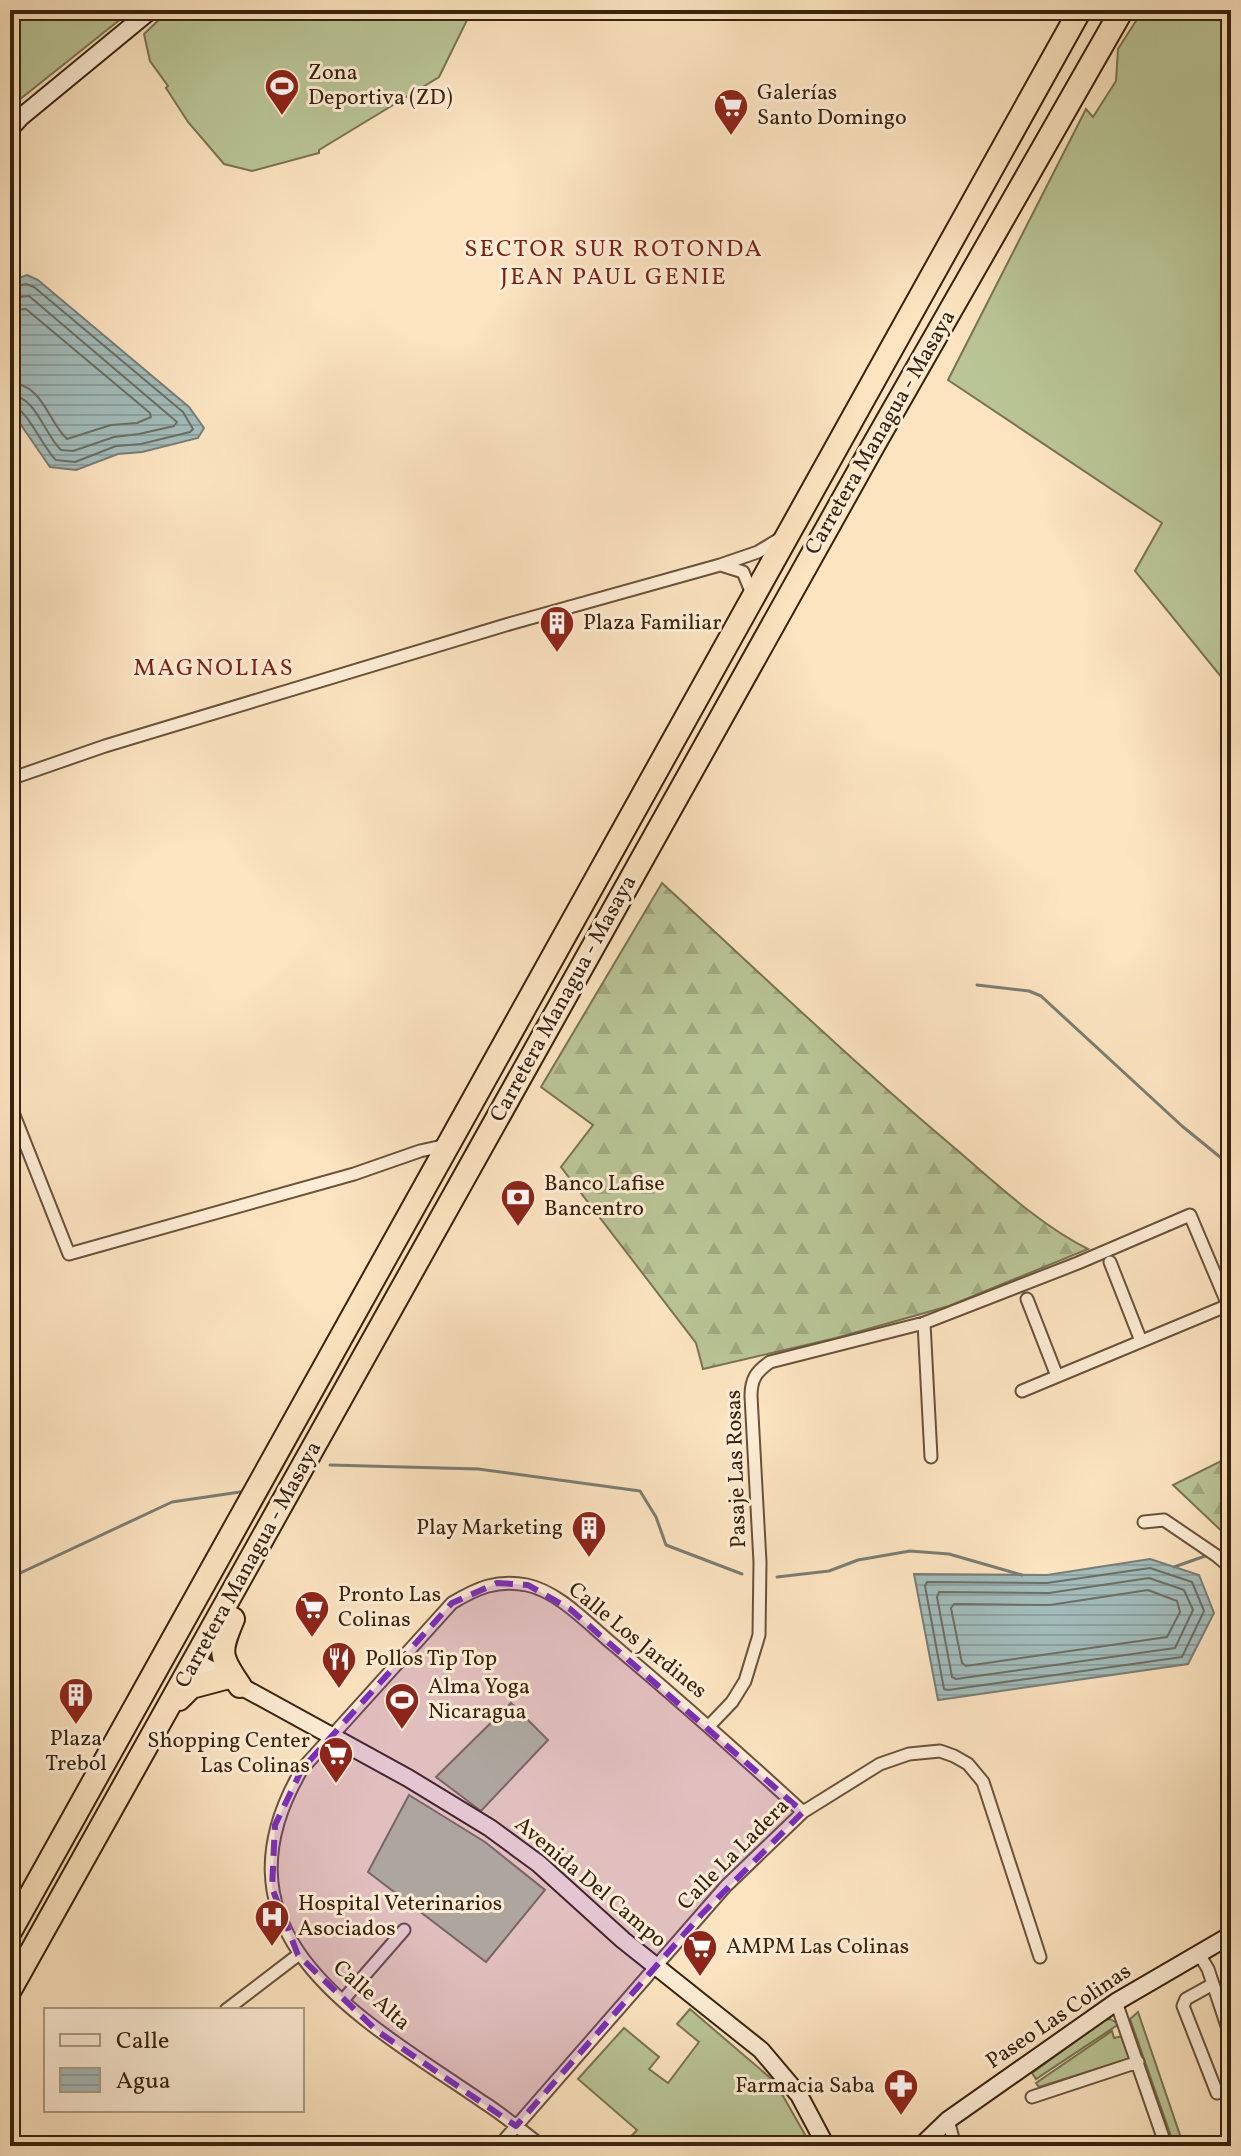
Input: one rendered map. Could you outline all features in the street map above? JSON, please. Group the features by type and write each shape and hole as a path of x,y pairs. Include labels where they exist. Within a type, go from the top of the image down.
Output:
{"highway":[{"name":"Carretera Managua - Masaya","path":"10,1932 1080,10"},
{"name":"Carretera Managua - Masaya","path":"10,1990 838,508 1122,10"},
{"path":"195,1661 186,1646 188,1632 230,1557 234,1530"},
{"path":"169,1708 191,1687 232,1682 224,1664 222,1644 238,1608 244,1574"},
{"path":"110,1752 133,1728 172,1665 179,1661 195,1661"}],"street":[{"path":"10,129 151,10"},
{"path":"10,779 105,746 509,624 720,565 758,552 791,530"},
{"path":"720,565 743,572 753,596"},
{"path":"10,1105 69,1254 332,1180 447,1144"},
{"path":"931,1457 924,1323 1190,1215 1230,1304 1022,1391"},
{"path":"1110,1262 1141,1341"},
{"path":"1027,1299 1057,1376"},
{"name":"Pasaje Las Rosas","path":"709,1726 732,1702 745,1681 759,1635 760,1562 751,1396 756,1371 770,1362 924,1323"},
{"path":"1144,1522 1164,1520 1231,1568"},
{"name":"Calle Los Jardines","path":"332,1736 452,1603 478,1588 497,1583 528,1585 570,1609 709,1726 803,1812"},
{"name":"Avenida Del Campo","path":"195,1661 408,1778 490,1828 539,1864 656,1967 761,2050 799,2095 826,2146"},
{"name":"Calle Alta","path":"332,1736 302,1769 275,1825 272,1888 280,1916 298,1955 377,2031 542,2146"},
{"name":"Calle La Ladera","path":"499,2146 726,1886 803,1812 880,1764 909,1754 940,1751 968,1764 983,1782 1040,1957"},
{"path":"343,2000 404,1930"},
{"name":"Paseo Las Colinas","path":"921,2146 948,2120 1116,2002 1231,1935"},
{"path":"1199,1954 1213,1984 1231,2038"},
{"path":"229,2008 298,1955"},
{"path":"1213,1984 1186,1999 1183,2006 1217,2093 1231,2090"},
{"path":"1116,2002 1166,2146"},
{"path":"1032,2097 1138,2062"},
{"path":"948,2120 955,2146"}],"highlighted area":[{"path":"497,1583 528,1585 570,1609 803,1812 701,1915 516,2126 377,2031 298,1955 272,1888 275,1825 302,1769 452,1603"}],"green space":[{"path":"10,10 132,10 14,104 10,97"},
{"name":"Zona Deportiva (ZD)","path":"169,10 469,10 470,14 439,77 319,150 319,153 252,171 224,164 188,122 150,61 144,34"},
{"path":"1143,10 1231,10 1231,689 1135,571 1162,523 948,380 1086,109 1093,117 1116,81 1118,49"},
{"path":"662,883 919,1118 1036,1216 1088,1249 949,1306 836,1338 703,1369 696,1343 561,1167 593,1125 541,1087"},
{"path":"1231,1456 1231,1540 1173,1485"},
{"path":"511,1703 548,1740 481,1811 436,1777"},
{"path":"409,1795 485,1842 545,1890 486,1962 368,1872"},
{"path":"690,2009 775,2082 808,2140 798,2146 622,2146 637,2130 578,2079 624,2028 659,2057 649,2069 668,2083 699,2042 677,2024"},
{"path":"1138,2012 1180,2135 1188,2140 1203,2138 1216,2146 1199,2141 1180,2146 1172,2139 1130,2019"},
{"path":"1110,2019 1119,2024 1036,2079 1032,2073"},
{"path":"1112,2031 1114,2038 1123,2036 1131,2058 1039,2087 1036,2083"}],"water":[{"path":"27,275 38,280 189,407 204,428 198,438 142,452 118,454 76,470 50,467 10,409 10,281"},
{"path":"1150,1559 1199,1575 1214,1613 1188,1664 938,1700 914,1574 1047,1575"}],"waterway":[{"path":"977,985 1029,991 1041,996 1182,1126 1231,1166"},
{"path":"330,1465 478,1469 640,1491 656,1517 666,1545 742,1574"},
{"path":"10,1584 16,1575 172,1502 240,1492"},
{"path":"1215,1552 1231,1547"},
{"path":"777,1577 829,1571 858,1560 910,1551 949,1554 1022,1575"},
{"path":"1174,1567 1208,1555"}],"place":[{"name":"Zona Deportiva (ZD)","path":"282,117"},
{"name":"Galerías Santo Domingo","path":"731,137"},
{"name":"Plaza Familiar","path":"557,654"},
{"name":"Banco Lafise Bancentro","path":"518,1228"},
{"name":"Play Marketing","path":"589,1559"},
{"name":"Pronto Las Colinas","path":"312,1639"},
{"name":"Pollos Tip Top","path":"339,1690"},
{"name":"Plaza Trebol","path":"76,1726"},
{"name":"Alma Yoga Nicaragua","path":"402,1731"},
{"name":"Shopping Center Las Colinas","path":"336,1785"},
{"name":"Hospital Veterinarios Asociados","path":"272,1948"},
{"name":"AMPM Las Colinas","path":"700,1978"},
{"name":"Farmacia Saba","path":"901,2117"}],"district":[{"name":"SECTOR SUR ROTONDA JEAN PAUL GENIE","path":"614,264"},
{"name":"MAGNOLIAS","path":"214,669"}]}
